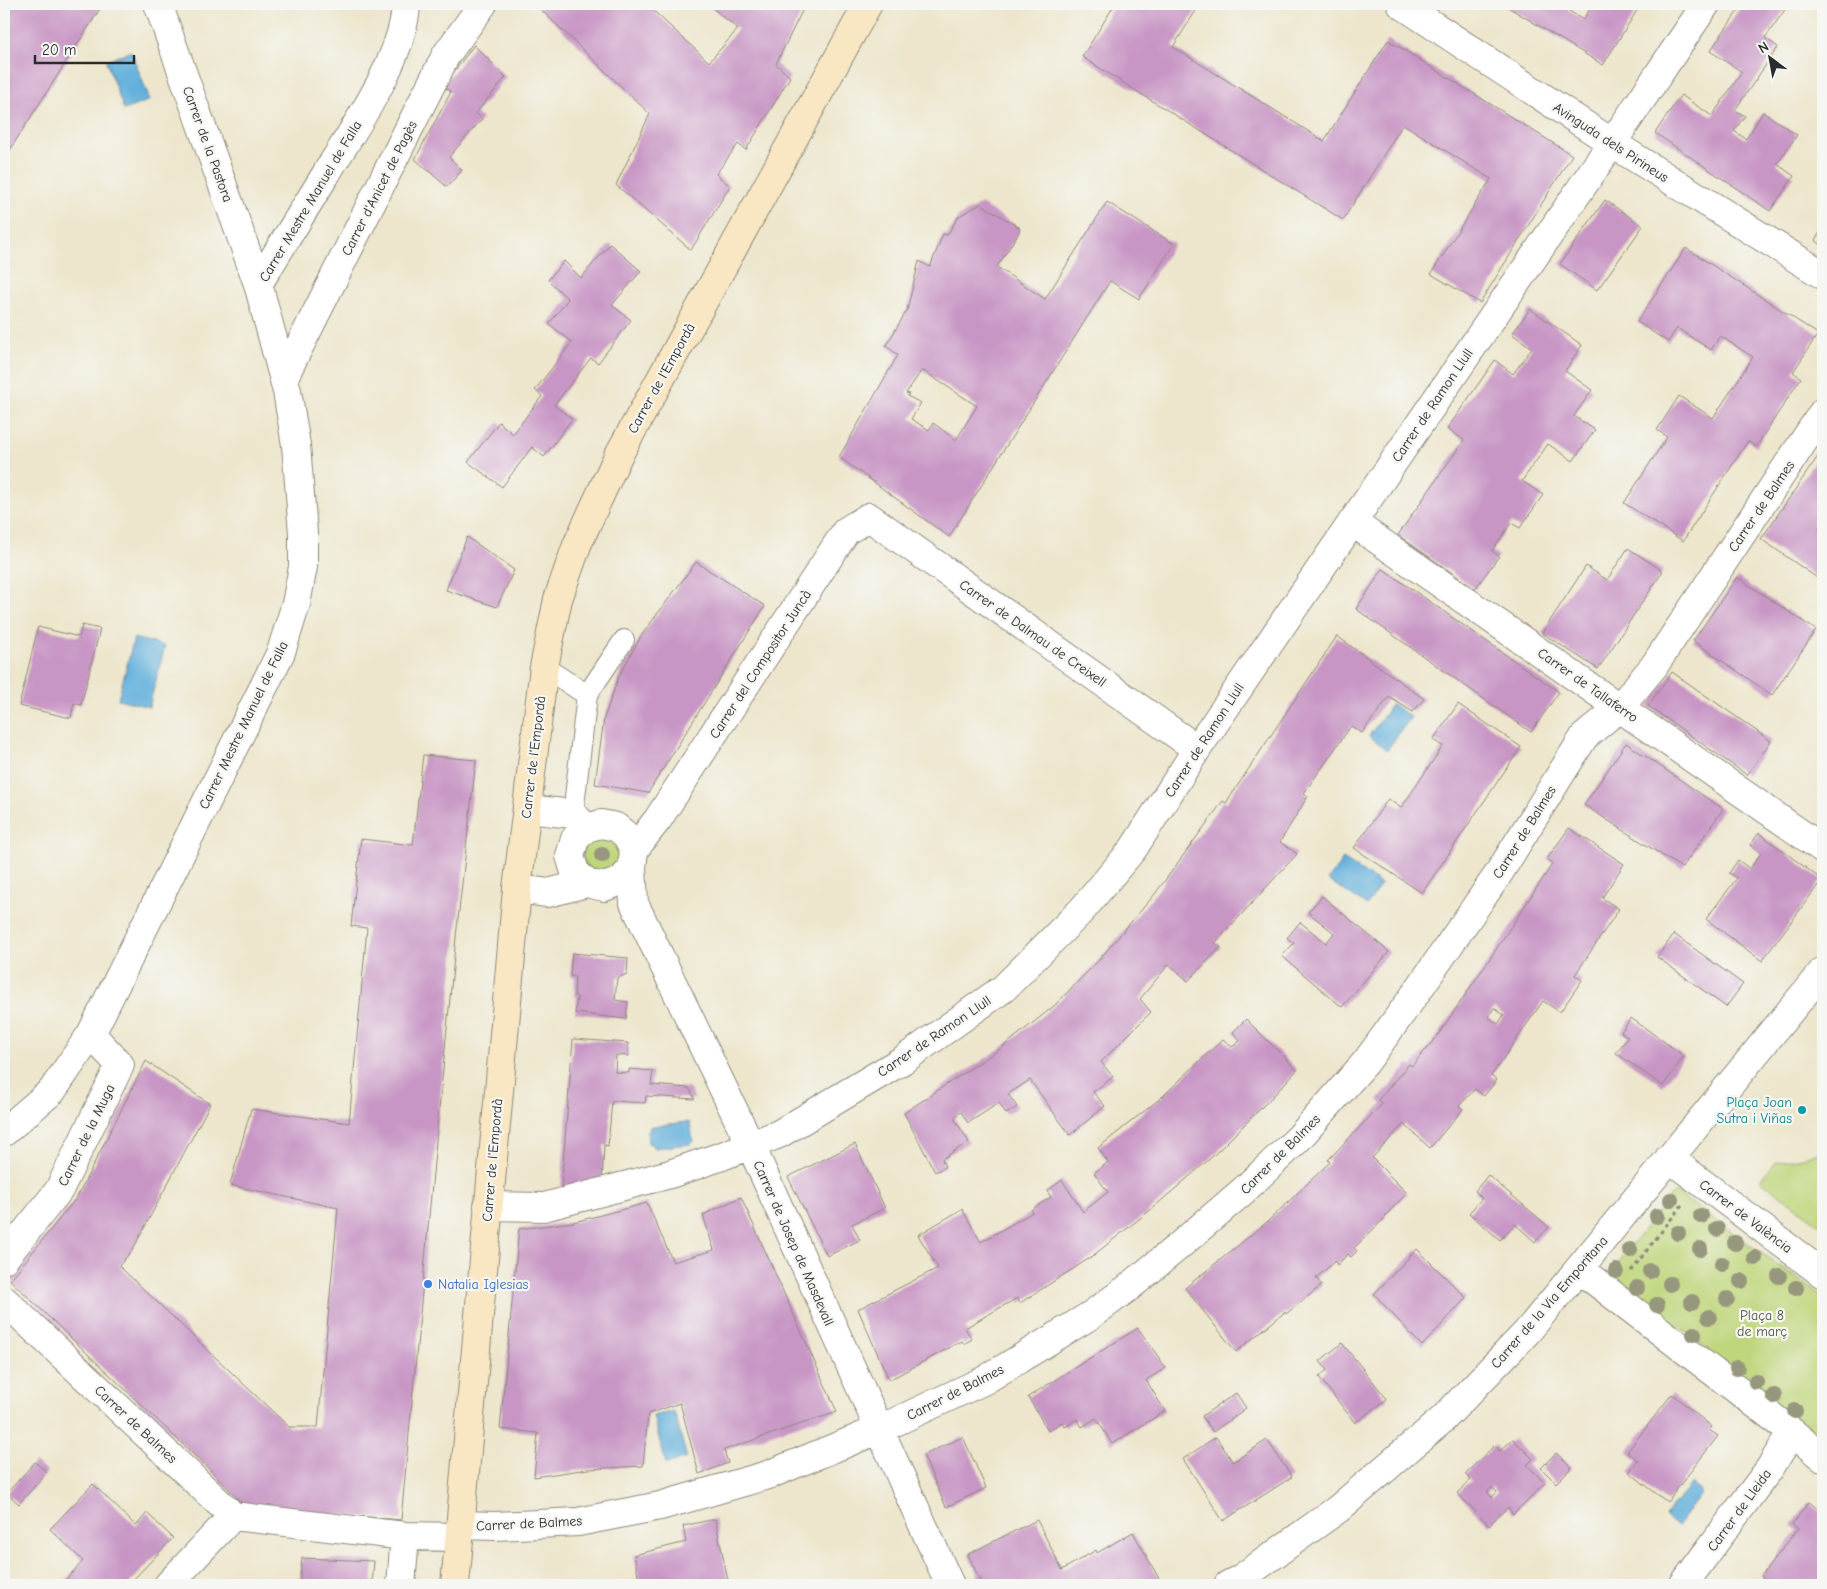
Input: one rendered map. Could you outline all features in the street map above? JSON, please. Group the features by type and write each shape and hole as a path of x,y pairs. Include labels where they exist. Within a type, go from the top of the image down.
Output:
{"main road":[{"name":"Carrer de l'Empordà","path":"455,1585 517,889 544,667 558,599 577,545 618,456 868,4"}],"street":[{"name":"Carrer de la Pastora","path":"158,4 258,284"},
{"name":"Carrer Mestre Manuel de Falla","path":"4,1132 52,1091 91,1034 281,652 296,604 303,567 303,532 296,445 284,377 258,284 368,107 393,56 406,15 406,4"},
{"name":"Carrer d'Anicet de Pagès","path":"284,377 446,55 483,4"},
{"name":"Avinguda dels Pirineus","path":"1401,4 1612,143 1823,275"},
{"name":"Carrer de Ramon Llull","path":"488,1206 544,1207 670,1174 779,1134 903,1060 1004,988 1082,910 1133,849 1197,749 1706,4"},
{"name":"Carrer de Balmes","path":"4,1300 233,1516 405,1536 495,1526 578,1522 660,1506 768,1475 878,1430 984,1380 1091,1315 1180,1246 1243,1191 1299,1138 1366,1062 1497,876 1584,737 1620,707 1654,666 1823,412"},
{"name":"Carrer de Dalmau de Creixell","path":"869,517 1197,749"},
{"name":"Carrer del Compositor Juncà","path":"631,851 658,819 846,531 869,517"},
{"name":"Carrer de Tallaferro","path":"1352,522 1823,849"},
{"path":"527,809 580,821 616,826 631,851 634,903 595,885 575,872 570,856 580,821"},
{"path":"517,889 548,893 620,881 631,851"},
{"name":"Carrer de Josep de Masdevall","path":"634,903 750,1146 950,1585"},
{"name":"Carrer de la Via Emporitana","path":"1228,1585 1338,1509 1443,1419 1527,1332 1823,971"},
{"name":"Carrer de la Muga","path":"4,1259 59,1190 120,1065 91,1034"},
{"name":"Carrer de València","path":"1669,1158 1823,1274"},
{"path":"1579,1269 1792,1432 1823,1458"},
{"name":"Carrer de Lleida","path":"1683,1585 1770,1468 1792,1432"},
{"path":"168,1585 233,1516"},
{"path":"401,1585 405,1536"}],"lane":[{"path":"580,821 587,696 624,640"},
{"path":"544,667 587,696"}],"path":[{"path":"1628,1274 1687,1199"}],"green space":[{"path":"602,836 615,842 621,855 615,868 602,874 589,868 583,855 589,842"},
{"path":"1823,1150 1823,1227 1760,1180 1774,1163 1802,1158"},
{"name":"Plaça 8 de març","path":"1677,1193 1823,1297 1823,1442 1613,1272 1669,1197"}],"water":[{"path":"131,51 150,100 124,110 106,61"},
{"path":"134,638 165,646 149,707 118,699"},
{"path":"1392,704 1411,717 1387,750 1369,736"},
{"path":"1343,859 1381,884 1367,906 1328,880"},
{"path":"690,1123 693,1141 690,1144 654,1148 648,1143 647,1132 650,1131 649,1128"},
{"path":"674,1411 687,1458 666,1464 653,1416"},
{"path":"1691,1484 1702,1493 1677,1526 1665,1516"}],"building":[{"path":"4,4 103,4 4,159"},
{"path":"535,4 646,4 709,62 738,29 710,6 712,4 805,5 776,64 790,77 746,150 738,144 716,174 730,186 691,250 616,185 650,114"},
{"path":"1115,4 1200,4 1173,47 1324,141 1388,40 1572,155 1480,303 1431,274 1491,179 1403,124 1343,220 1082,57"},
{"path":"1503,4 1572,4 1568,10 1583,20 1593,4 1641,4 1603,65"},
{"path":"1743,4 1789,4 1765,38 1778,47 1735,110 1745,116 1734,131 1746,139 1763,112 1797,135 1777,164 1794,176 1770,211 1655,133 1681,95 1712,116 1742,72 1710,51"},
{"path":"474,45 506,77 476,113 482,119 449,157 462,170 447,187 415,159 451,92 443,86"},
{"path":"1605,200 1643,226 1597,290 1560,264"},
{"path":"1107,202 1174,244 1139,299 1110,281 949,537 839,457 898,355 886,346 907,310 919,261 930,267 943,234 947,235 959,216 981,204 1020,228 997,267 1045,299","holes":["922,370 977,406 956,440 933,423 929,430 911,419 921,403 907,396 909,394 906,393"]},
{"path":"1823,228 1823,246 1815,240"},
{"path":"610,244 641,271 612,305 631,320 598,363 591,358 554,405 572,419 544,457 532,447 502,487 468,462 499,422 513,434 542,396 535,390 572,342 549,324 568,299 548,280 564,261 581,278"},
{"path":"1686,248 1818,334 1793,372 1801,378 1756,447 1748,441 1683,541 1624,503 1667,437 1657,430 1679,396 1713,418 1753,357 1720,336 1711,350 1677,328 1668,342 1637,322"},
{"path":"1530,309 1582,345 1565,371 1592,390 1574,416 1595,430 1573,461 1548,444 1522,481 1543,495 1520,528 1511,523 1492,551 1499,556 1475,589 1398,535 1464,440 1447,429 1495,360 1513,374 1532,348 1512,334"},
{"path":"1823,449 1823,523 1819,529 1823,532 1823,582 1761,539"},
{"path":"467,537 514,570 497,607 446,590"},
{"path":"1628,548 1663,571 1598,669 1542,633 1586,566 1607,580"},
{"path":"696,562 765,606 648,793 595,784 604,718 619,676 641,636"},
{"path":"1383,569 1559,692 1531,732 1356,609"},
{"path":"1737,577 1816,630 1772,695 1693,641"},
{"path":"82,625 100,629 81,705 74,703 71,718 19,706 38,627 79,637"},
{"path":"1337,636 1424,699 1413,712 1389,697 1362,733 1351,726 1304,793 1308,796 1280,842 1297,854 1215,943 1221,947 1188,981 1169,964 1140,999 1151,1012 1101,1062 1113,1077 1093,1092 1105,1106 1070,1135 1030,1080 1008,1094 1017,1107 1006,1114 999,1103 968,1123 961,1112 954,1118 969,1142 942,1159 945,1167 935,1172 904,1113 1004,1046 1054,1006 1097,962 1155,894 1223,801 1226,803"},
{"path":"1672,672 1771,741 1747,775 1648,706"},
{"path":"1458,704 1521,747 1422,893 1354,848 1388,799 1401,808 1443,746 1433,740"},
{"path":"1626,743 1723,809 1682,868 1584,805"},
{"path":"423,755 476,760 456,937 401,1520 312,1512 249,1510 212,1472 10,1280 77,1197 146,1061 210,1104 133,1249 119,1266 289,1427 318,1427 338,1208 230,1185 251,1109 349,1123 367,928 351,926 361,839 413,845"},
{"path":"1569,828 1624,864 1602,898 1619,909 1575,975 1582,980 1560,1012 1543,1001 1491,1076 1497,1080 1484,1096 1475,1089 1459,1106 1463,1109 1430,1148 1404,1124 1372,1158 1407,1193 1386,1217 1354,1248 1357,1251 1351,1257 1348,1254 1337,1265 1335,1261 1316,1278 1322,1285 1236,1352 1185,1288 1266,1223 1330,1162 1328,1160 1382,1104 1378,1100 1409,1064 1412,1066 1438,1035 1487,963 1553,863 1547,859","holes":["1494,1008 1504,1015 1498,1024 1488,1017"]},
{"path":"1759,833 1822,880 1762,961 1706,919 1737,878 1729,873 1738,860 1750,869 1761,853 1750,845"},
{"path":"1322,896 1389,952 1342,1007 1282,956 1294,943 1287,938 1300,922 1326,943 1334,933 1308,912"},
{"path":"1674,934 1743,984 1726,1007 1657,957"},
{"path":"572,953 628,958 627,974 617,978 615,1000 628,1002 626,1019 575,1013 577,997 574,996 575,977 570,976"},
{"path":"1631,1018 1684,1056 1663,1086 1616,1053 1628,1037 1621,1032"},
{"path":"1246,1019 1297,1070 1276,1093 1213,1156 1148,1212 1090,1258 1020,1303 1017,1298 965,1328 972,1339 964,1344 962,1341 889,1380 858,1309 938,1268 918,1235 962,1209 981,1242 1033,1212 1031,1210 1051,1197 1047,1191 1062,1180 1083,1212 1108,1192 1094,1173 1108,1162 1098,1148 1162,1097 1223,1039 1232,1047 1240,1041 1233,1032"},
{"path":"573,1039 628,1043 628,1056 616,1055 615,1072 629,1073 629,1069 653,1071 651,1085 689,1088 695,1099 646,1096 645,1103 612,1101 608,1146 604,1145 602,1181 561,1190"},
{"path":"855,1144 885,1208 852,1224 860,1240 827,1256 788,1177"},
{"path":"1488,1175 1549,1227 1535,1242 1515,1224 1500,1240 1469,1213 1482,1198 1475,1191"},
{"path":"741,1197 837,1412 724,1450 728,1463 699,1474 680,1403 648,1414 643,1466 588,1469 534,1477 538,1433 500,1429 519,1229 574,1222 647,1203 673,1262 714,1250 703,1215"},
{"path":"1417,1249 1466,1298 1422,1346 1374,1294"},
{"path":"1138,1328 1166,1368 1146,1380 1165,1411 1112,1444 1096,1418 1082,1427 1077,1419 1065,1427 1062,1422 1048,1431 1028,1397"},
{"path":"1342,1343 1387,1399 1355,1423 1319,1377 1327,1370 1320,1361"},
{"path":"1236,1393 1246,1408 1213,1432 1202,1416"},
{"path":"1672,1394 1712,1427 1709,1430 1718,1436 1667,1502 1629,1472 1638,1461 1627,1452"},
{"path":"963,1437 986,1488 946,1507 923,1455"},
{"path":"1216,1437 1233,1462 1267,1440 1292,1477 1223,1521 1183,1459"},
{"path":"1513,1439 1533,1459 1527,1465 1545,1483 1513,1514 1508,1507 1489,1525 1457,1493 1471,1480 1465,1474 1495,1445 1500,1451","holes":["1492,1487 1497,1492 1492,1497 1487,1492"]},
{"path":"1556,1453 1572,1467 1556,1483 1541,1468"},
{"path":"35,1462 47,1472 19,1504 7,1493"},
{"path":"93,1484 136,1526 147,1513 173,1538 128,1585 61,1585 83,1561 50,1529"},
{"path":"1809,1502 1823,1513 1823,1585 1757,1585 1763,1578 1761,1576 1798,1529 1792,1524"},
{"path":"715,1519 729,1585 640,1585 634,1555 686,1542 683,1526"},
{"path":"1037,1520 1062,1570 1096,1550 1097,1553 1133,1532 1162,1584 982,1585 968,1554"},
{"path":"302,1558 374,1561 372,1585 299,1585"}],"place":[{"name":"Plaça Joan Sutra i Viñas","path":"1802,1110"},
{"name":"Natalia Iglesias","path":"428,1284"}]}
